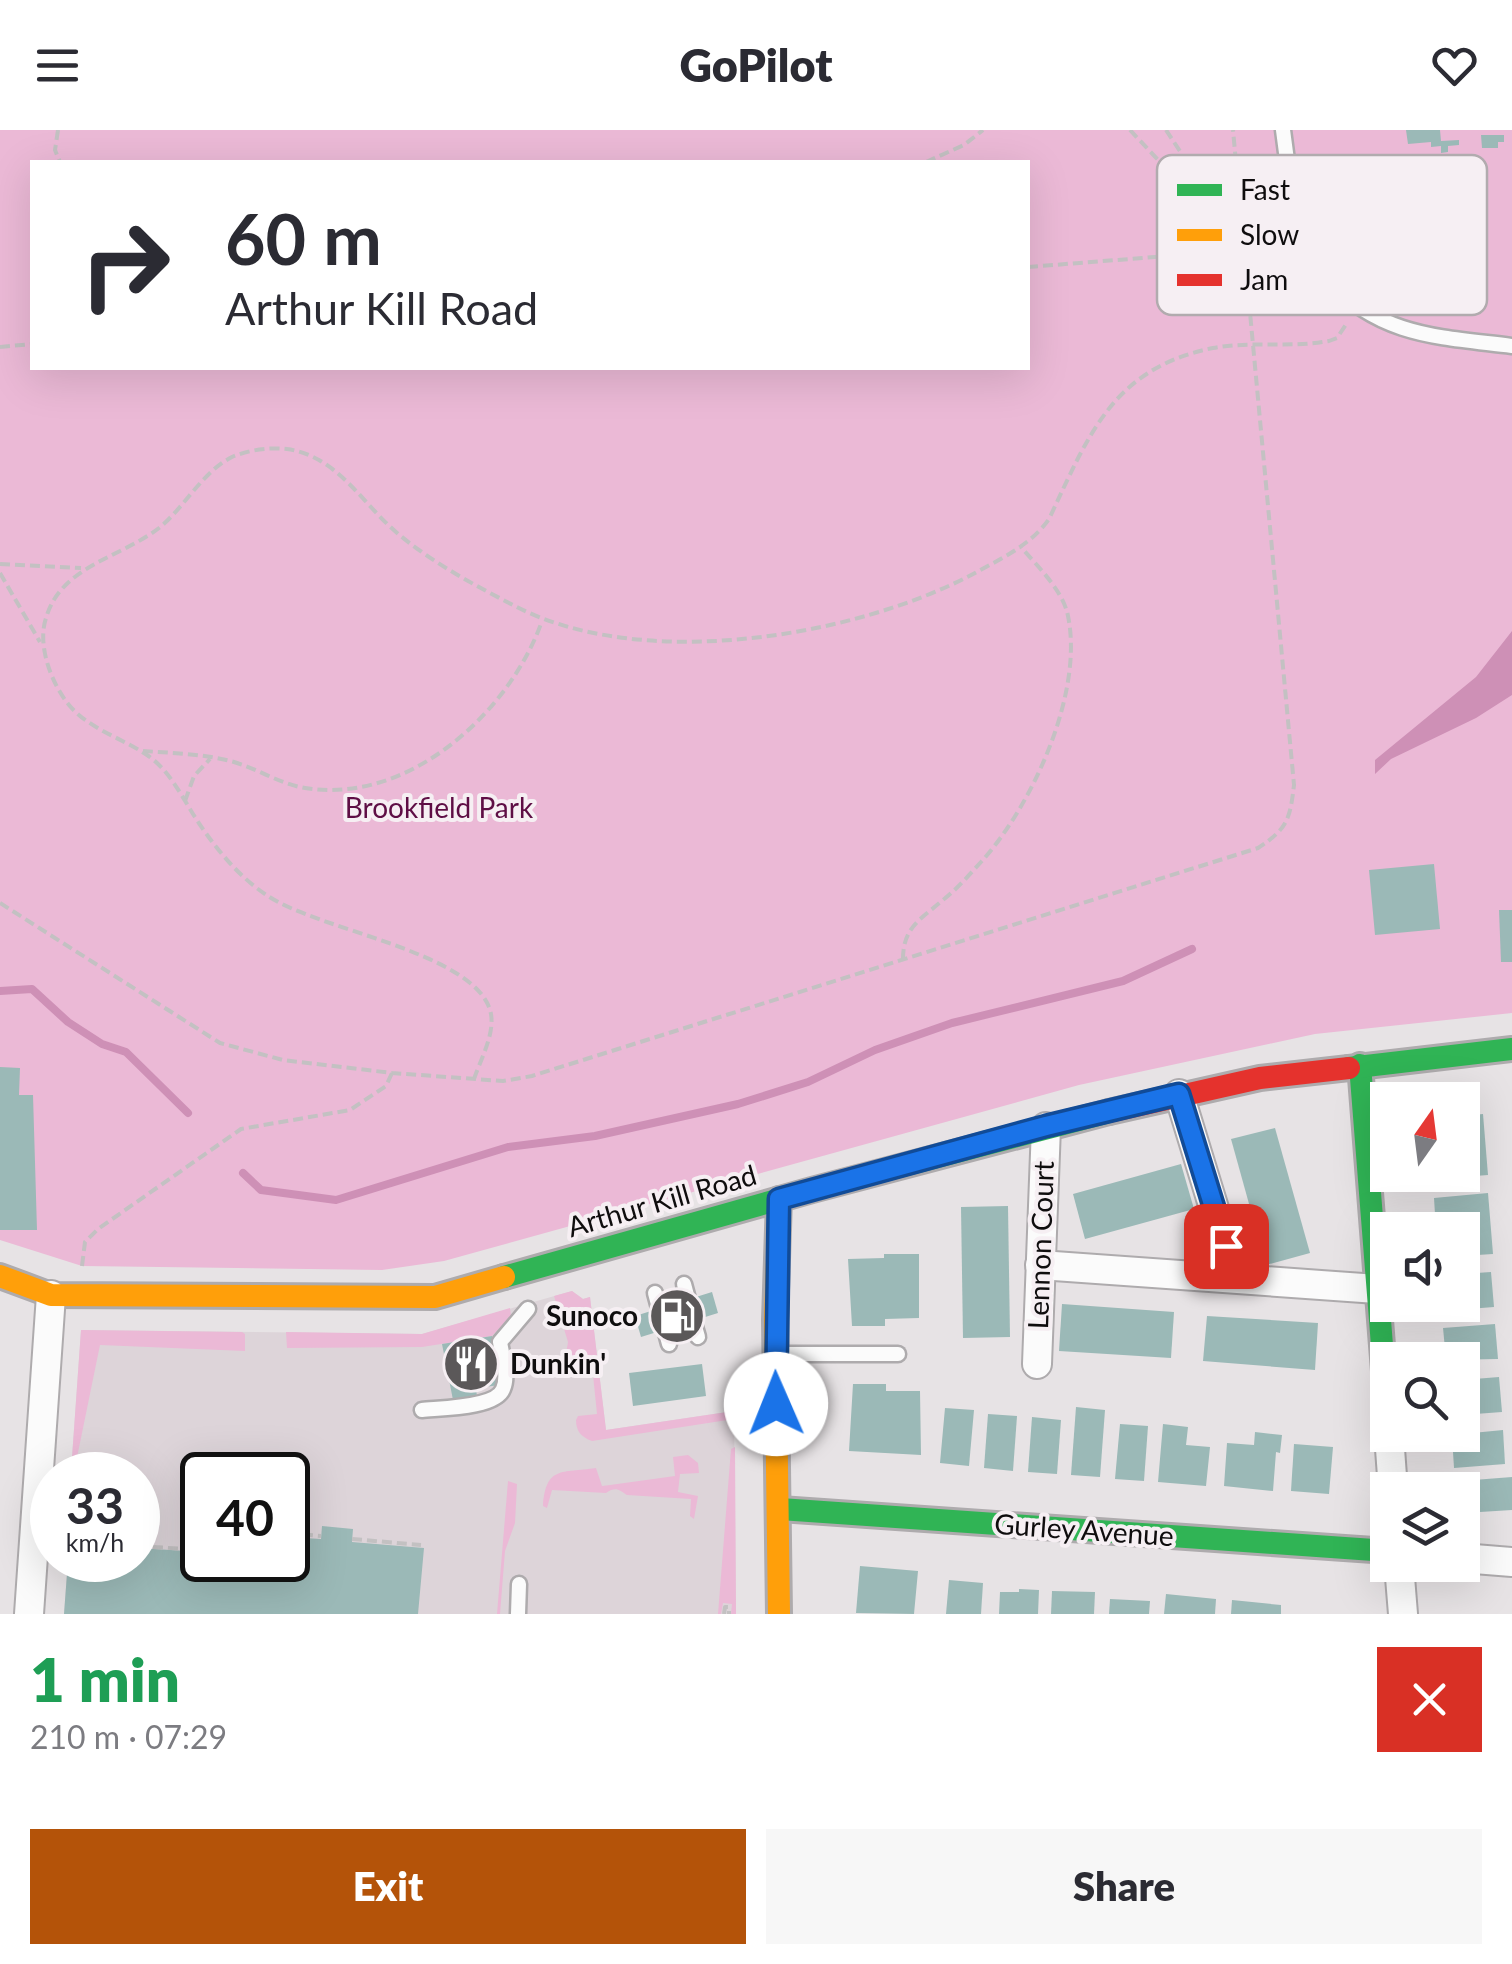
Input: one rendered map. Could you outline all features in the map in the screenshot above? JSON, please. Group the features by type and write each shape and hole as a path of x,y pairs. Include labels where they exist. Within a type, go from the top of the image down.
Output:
{"street":[{"name":"Arthur Kill Road","path":"0,1276 51,1295 436,1297 1046,1126 1179,1094 1260,1078 1512,1049"},
{"path":"1360,1065 1371,1212"},
{"path":"1179,1094 1235,1278"},
{"name":"Lennon Court","path":"1036,1364 1046,1126"},
{"path":"779,1199 779,1614"},
{"path":"1040,1265 1370,1288"},
{"path":"29,1614 51,1295"},
{"name":"Gurley Avenue","path":"780,1509 1370,1550"},
{"path":"1480,1559 1512,1562"},
{"path":"1400,1582 1403,1614"}],"lane":[{"path":"1283,130 1287,155"},
{"path":"1371,315 1428,336 1512,346"},
{"path":"422,1410 488,1402 498,1397 505,1384 500,1342 528,1309"},
{"path":"694,1320 698,1336"},
{"path":"776,1354 898,1354"},
{"path":"518,1614 520,1584"}],"path":[{"path":"58,130 55,150 59,160"},
{"path":"930,160 964,145 983,130"},
{"path":"1130,130 1157,159"},
{"path":"1166,130 1183,155"},
{"path":"1233,130 1235,155"},
{"path":"1030,267 1157,257"},
{"path":"0,903 220,1043 283,1060 503,1081 532,1076 1258,848 1282,832 1291,810 1294,785 1250,315"},
{"path":"42,646 44,622 53,598 67,582 159,527 210,473 232,458 256,450 285,448 314,456 341,474 395,531 434,560 542,619 634,640 691,641 782,635 859,618 953,584 1021,547 1041,531 1074,460 1111,404 1140,380 1174,360 1214,348 1311,344 1337,338"},
{"path":"0,347 30,344"},
{"path":"903,959 903,942 911,925 946,898 984,858 1013,818 1038,773 1066,690 1071,642 1068,612 1053,585 1021,547"},
{"path":"0,564 86,569"},
{"path":"0,573 42,646 68,704 86,720 149,756 170,778 218,850 266,895 331,926 410,950 440,966 488,1004 492,1024 474,1079"},
{"path":"138,750 213,758 303,788 331,790 369,784 446,750 481,720 510,686 530,654 542,619"},
{"path":"185,801 194,776 213,758"},
{"path":"82,1266 85,1242 98,1229 241,1129 350,1110 386,1086 392,1073"},
{"path":"310,1535 321,1536"},
{"path":"352,1539 422,1545"}],"shaded area":[{"path":"1512,631 1512,695 1476,718 1391,759 1375,774 1375,760 1476,677"},
{"path":"572,1291 583,1299 590,1297 606,1430 734,1411 736,1614 64,1614 66,1582 160,1582 160,1452 72,1452 81,1330 422,1334"}],"green space":[{"name":"Brookfield Park","path":"0,130 1512,130 1512,1013 1315,1034 1079,1085 444,1261 382,1270 82,1266 0,1240"},
{"path":"572,1291 583,1299 590,1297 606,1430 734,1411 734,1419 592,1441 582,1435 577,1427 578,1416 597,1414 592,1365 564,1366 568,1342 554,1296"},
{"path":"510,1308 511,1316 492,1336 422,1347 287,1348 286,1332 422,1334"},
{"path":"81,1330 245,1334 245,1351 100,1345 78,1452 72,1452"},
{"path":"735,1447 736,1614 731,1614 732,1604 723,1603 718,1614 731,1449"},
{"path":"688,1455 698,1463 699,1473 680,1474 678,1492 698,1496 694,1519 690,1516 691,1499 627,1495 615,1489 606,1493 552,1490 547,1508 543,1506 548,1484 558,1474 596,1468 602,1486 675,1476 673,1457"},
{"path":"508,1481 517,1484 515,1523 505,1551 497,1614"}],"building":[{"path":"1406,130 1440,130 1441,141 1459,140 1459,145 1448,146 1448,152 1441,153 1441,146 1431,147 1431,142 1408,144"},
{"path":"1481,135 1504,135 1504,142 1498,142 1498,148 1482,148"},
{"path":"1434,864 1440,929 1375,935 1369,870"},
{"path":"1499,910 1512,910 1512,962 1501,962"},
{"path":"0,1067 20,1068 19,1095 33,1095 37,1230 0,1230"},
{"path":"1483,1114 1488,1175 1480,1176"},
{"path":"1275,1128 1310,1253 1266,1265 1231,1139"},
{"path":"1181,1164 1194,1209 1085,1239 1073,1194"},
{"path":"1488,1193 1493,1254 1480,1255 1480,1212 1435,1212 1434,1198"},
{"path":"1008,1206 1010,1337 963,1338 961,1207"},
{"path":"884,1254 919,1254 919,1318 885,1319 885,1326 852,1326 848,1259 884,1258"},
{"path":"1491,1272 1494,1307 1480,1308 1480,1273"},
{"path":"712,1292 718,1313 641,1337 635,1316"},
{"path":"1062,1304 1174,1312 1171,1358 1059,1351"},
{"path":"1207,1316 1318,1323 1315,1370 1203,1361"},
{"path":"1495,1324 1498,1359 1480,1359 1480,1342 1444,1342 1443,1328"},
{"name":"Dunkin'","path":"492,1336 500,1385 476,1388 477,1397 453,1400 442,1344"},
{"path":"702,1364 706,1396 633,1406 629,1373"},
{"path":"1499,1377 1502,1412 1480,1414 1480,1379"},
{"path":"853,1384 886,1384 886,1391 920,1391 921,1455 849,1451"},
{"path":"1076,1407 1105,1410 1100,1477 1071,1475"},
{"path":"945,1408 974,1410 969,1466 940,1463"},
{"path":"988,1414 1017,1416 1013,1471 984,1468"},
{"path":"1032,1417 1061,1420 1057,1474 1028,1472"},
{"path":"1120,1424 1148,1426 1144,1481 1115,1479"},
{"path":"1163,1424 1188,1427 1186,1445 1210,1447 1206,1486 1158,1482"},
{"path":"1503,1430 1505,1464 1454,1468 1453,1452 1480,1452 1480,1432"},
{"path":"1255,1432 1282,1435 1280,1453 1276,1452 1273,1491 1224,1486 1227,1443 1254,1445"},
{"path":"1294,1444 1333,1447 1329,1494 1291,1491"},
{"path":"1512,1477 1512,1510 1480,1512 1480,1480"},
{"path":"322,1526 353,1529 352,1542 424,1548 418,1614 64,1614 66,1582 160,1582 160,1549 180,1551 180,1582 310,1582 310,1538 321,1539"},
{"path":"860,1566 918,1571 914,1614 856,1613"},
{"path":"949,1580 983,1583 981,1614 946,1614"},
{"path":"1039,1590 1038,1614 999,1614 1000,1592"},
{"path":"1052,1591 1095,1592 1094,1614 1051,1614"},
{"path":"1166,1594 1216,1599 1215,1614 1164,1614"},
{"path":"1110,1599 1150,1601 1149,1614 1109,1614"},
{"path":"1232,1600 1281,1605 1281,1614 1231,1614"}],"waterway":[{"path":"243,1173 261,1190 336,1200 508,1147 595,1136 738,1104 808,1082 875,1050 952,1023 1123,981 1192,949"},
{"path":"0,991 32,989 68,1022 102,1044 126,1052 188,1113"}],"traffic: fast":[{"path":"1349,1068 1512,1049"},
{"path":"1360,1065 1382,1342"},
{"path":"504,1277 1109,1112"},
{"path":"780,1509 1370,1550"}],"traffic: slow":[{"path":"779,1199 775,1320 779,1614"},
{"path":"0,1276 51,1295 435,1297 504,1277"}],"traffic: jam":[{"path":"1109,1112 1260,1078 1349,1068"}],"place":[{"name":"Sunoco","path":"677,1316"},
{"name":"Dunkin'","path":"471,1364"}],"route":[{"path":"776,1404 779,1199 1179,1094 1226,1246"}]}
